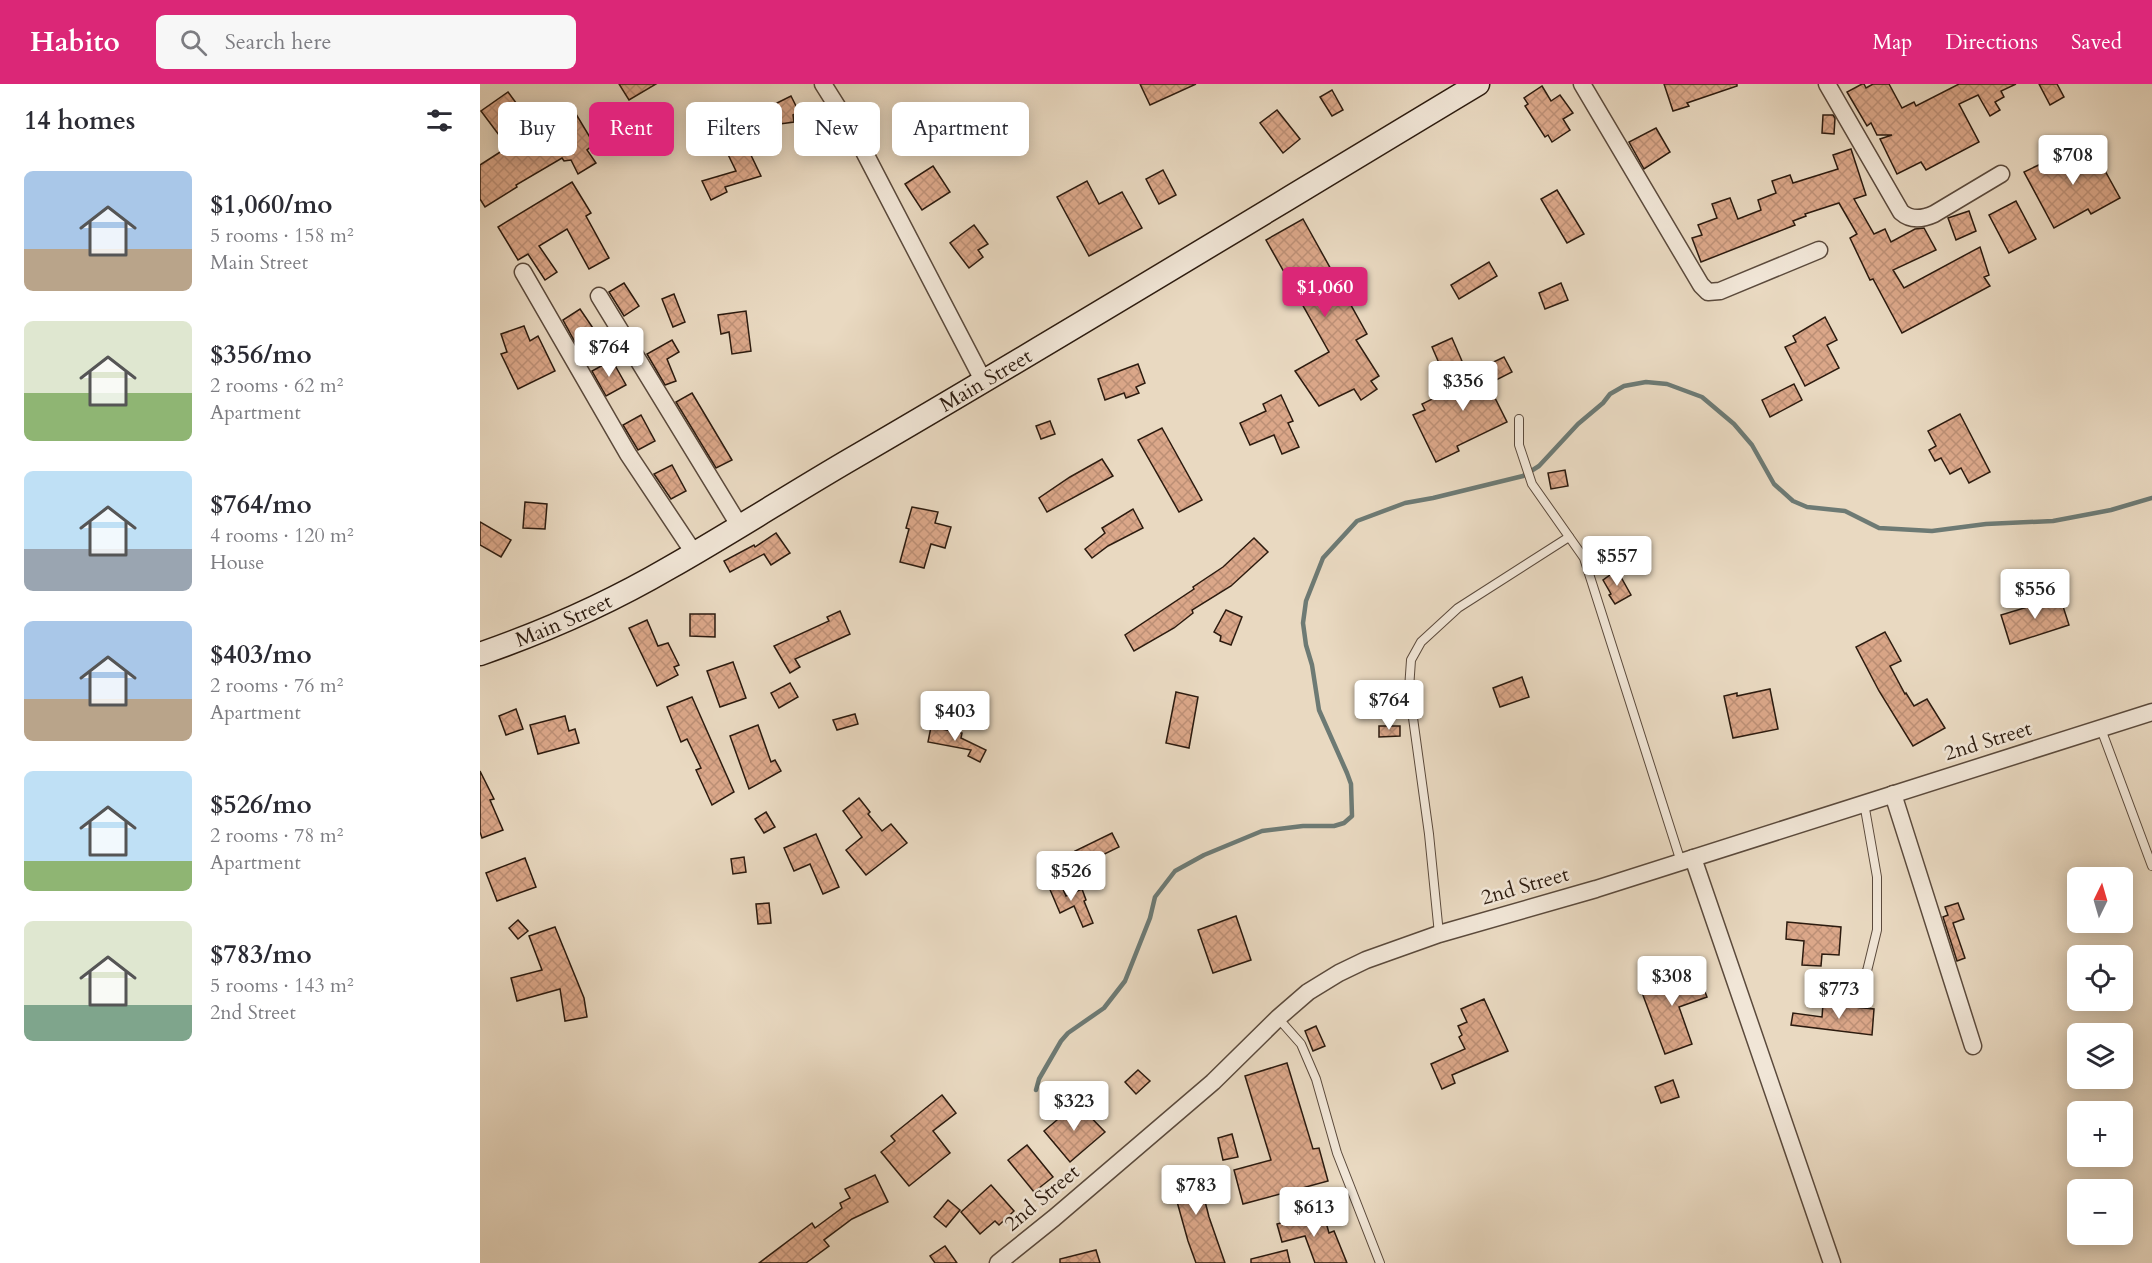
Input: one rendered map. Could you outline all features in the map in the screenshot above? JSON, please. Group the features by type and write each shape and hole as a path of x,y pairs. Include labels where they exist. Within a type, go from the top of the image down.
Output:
{"main road":[{"name":"Main Street","path":"480,654 532,636 589,610 694,553 984,382 1478,84"}],"street":[{"path":"823,84 857,138 984,382"},
{"path":"1582,84 1701,285 1708,292 1720,291 1819,250"},
{"path":"1827,84 1868,158 1901,212 1906,216 1924,219 2001,174"},
{"path":"523,272 628,454 694,553"},
{"path":"599,296 739,525"},
{"name":"2nd Street","path":"998,1263 1196,1096 1308,992 1338,973 1366,960 1439,934 1596,889 2152,712"},
{"path":"1893,794 1973,1046"},
{"path":"1687,860 1832,1263"}],"lane":[{"path":"1519,419 1519,445 1532,484 1584,558 1687,860"},
{"path":"1439,934 1429,834 1409,689 1411,660 1421,642 1458,608 1569,537"},
{"path":"2102,729 2152,866"},
{"path":"1855,984 1867,971 1877,930 1877,877 1864,803"},
{"path":"1278,1018 1301,1044 1316,1079 1337,1153 1380,1263"}],"building":[{"path":"619,84 656,84 629,100"},
{"path":"1140,84 1196,84 1150,105"},
{"path":"1664,84 1737,84 1737,86 1687,103 1689,106 1673,111"},
{"path":"1862,84 1866,88 1873,84 1889,84 1902,108 1914,102 1916,106 1959,84 2016,84 2001,91 2004,97 1995,102 2000,110 1990,116 1978,95 1959,104 1979,142 1926,170 1921,162 1897,174 1880,139 1892,135 1877,135 1871,123 1867,126 1847,92"},
{"path":"2039,84 2057,84 2064,97 2050,105"},
{"path":"1542,86 1551,101 1560,95 1573,113 1563,119 1570,130 1552,142 1548,135 1545,137 1525,106 1528,104 1524,98"},
{"path":"1332,90 1343,110 1332,116 1320,97"},
{"path":"508,92 515,102 498,102 498,134 481,111"},
{"path":"791,96 794,102 794,122 782,124 782,102 779,102"},
{"path":"1277,110 1300,139 1283,153 1260,123"},
{"path":"1823,115 1833,115 1835,118 1834,134 1822,133"},
{"path":"577,116 589,136 587,150 589,156 596,163 578,174 571,160 564,161 562,158 516,185 517,187 485,207 480,199 480,165 498,153 498,156 577,156"},
{"path":"1656,128 1670,152 1644,169 1629,142"},
{"path":"2088,140 2120,198 2091,214 2088,209 2054,228 2024,172 2045,162 2050,172 2078,157 2073,148"},
{"path":"1851,149 1866,195 1854,199 1874,234 1885,229 1891,242 1915,229 1924,228 1936,250 1893,270 1904,288 1980,247 1989,275 1984,277 1990,286 1902,333 1873,279 1870,280 1850,238 1857,234 1839,203 1805,214 1806,216 1793,221 1795,225 1701,262 1692,238 1702,235 1698,225 1717,218 1712,204 1730,198 1738,219 1761,210 1758,200 1776,193 1772,181 1790,175 1793,183 1838,169 1833,155"},
{"path":"729,156 751,156 761,176 725,187 727,192 711,200 702,181 736,171"},
{"path":"933,166 950,192 922,210 905,184"},
{"path":"1163,170 1176,195 1159,204 1146,179"},
{"path":"1087,181 1099,204 1122,192 1142,228 1089,256 1057,197"},
{"path":"572,182 591,213 586,216 609,258 589,269 567,229 539,246 557,272 545,280 528,254 518,260 498,227"},
{"path":"1557,190 1584,234 1567,243 1541,199"},
{"path":"2016,201 2036,239 2009,253 1989,215"},
{"path":"1969,211 1976,231 1956,240 1948,218"},
{"path":"1303,219 1367,334 1356,340 1379,376 1371,381 1377,389 1361,400 1354,389 1319,406 1295,371 1329,352 1266,240"},
{"path":"974,225 988,244 978,250 983,257 969,268 950,243"},
{"path":"1489,262 1497,276 1459,299 1451,285"},
{"path":"624,283 639,306 624,316 609,292"},
{"path":"1561,283 1568,300 1545,309 1539,293"},
{"path":"674,294 685,322 673,327 662,299"},
{"path":"580,309 595,331 576,344 563,320"},
{"path":"746,311 751,351 732,354 729,332 721,334 718,315"},
{"path":"1825,317 1837,340 1827,345 1839,368 1805,386 1785,347 1796,342 1793,336"},
{"path":"524,326 530,341 538,336 555,371 518,389 501,354 507,352 501,334"},
{"path":"1452,338 1462,361 1442,370 1432,347"},
{"path":"672,340 679,352 667,359 676,381 665,385 647,354"},
{"path":"1504,357 1512,372 1488,384 1507,422 1457,446 1459,451 1436,462 1413,415 1425,410 1422,404 1463,384 1460,378"},
{"path":"612,360 626,385 606,396 592,371"},
{"path":"1138,364 1145,383 1136,387 1139,393 1126,398 1124,393 1105,400 1098,379"},
{"path":"1794,384 1802,400 1770,417 1762,400"},
{"path":"692,393 732,460 716,468 676,402"},
{"path":"1281,395 1293,421 1288,423 1299,447 1282,454 1274,435 1250,445 1240,423 1266,411 1263,404"},
{"path":"1960,414 1990,472 1969,483 1961,468 1950,474 1941,458 1935,461 1929,450 1936,446 1928,431"},
{"path":"641,415 655,441 638,450 623,425"},
{"path":"1050,421 1055,434 1041,439 1036,426"},
{"path":"1162,428 1202,500 1179,512 1138,440"},
{"path":"1102,459 1113,476 1047,512 1039,498"},
{"path":"672,465 686,491 671,499 654,474"},
{"path":"1565,470 1568,486 1551,489 1548,473"},
{"path":"525,502 547,504 545,529 523,528"},
{"path":"912,507 938,512 935,523 951,527 945,548 931,544 924,568 900,562"},
{"path":"1133,509 1143,528 1108,546 1092,558 1085,549 1105,533 1102,528"},
{"path":"480,522 511,540 501,557 480,545"},
{"path":"776,533 790,553 771,565 764,554 730,572 724,561 754,545 755,547"},
{"path":"1254,538 1268,552 1231,586 1192,610 1193,613 1174,628 1134,651 1125,635 1194,589 1193,587 1223,567"},
{"path":"1617,570 1631,595 1615,604 1603,580"},
{"path":"2060,597 2069,625 2010,644 2001,615"},
{"path":"1226,610 1242,617 1231,645 1220,641 1221,636 1214,632"},
{"path":"840,611 850,634 795,659 800,667 790,673 774,646 829,621 827,617"},
{"path":"690,614 715,614 715,637 690,636"},
{"path":"647,620 658,646 668,643 679,665 674,667 678,675 657,686 629,628"},
{"path":"1885,632 1901,661 1890,666 1905,694 1914,706 1927,699 1945,728 1913,746 1879,691 1856,647"},
{"path":"733,662 746,698 720,707 707,671"},
{"path":"1522,677 1529,697 1500,707 1493,688"},
{"path":"790,683 798,697 779,708 771,693"},
{"path":"1770,689 1778,729 1733,738 1724,696 1737,693 1737,696"},
{"path":"1176,692 1198,697 1189,748 1166,743"},
{"path":"692,697 734,792 712,805 696,770 701,768 687,739 681,742 667,707"},
{"path":"516,709 523,729 506,735 499,716"},
{"path":"855,714 858,724 837,730 833,720"},
{"path":"565,716 569,731 575,729 579,743 538,754 530,725"},
{"path":"758,725 771,762 775,760 781,771 749,789 730,736"},
{"path":"1379,726 1400,726 1400,736 1379,737"},
{"path":"931,727 962,733 961,738 986,750 980,762 968,756 971,750 928,742"},
{"path":"480,771 494,799 490,800 503,830 482,838 480,832"},
{"path":"859,798 882,831 891,824 907,843 866,875 846,850 862,837 843,811"},
{"path":"766,812 775,827 764,833 755,819"},
{"path":"1112,833 1119,847 1082,865 1075,851"},
{"path":"816,834 839,887 823,894 810,864 794,871 784,848"},
{"path":"744,857 746,872 733,874 731,859"},
{"path":"525,858 536,887 497,901 486,873"},
{"path":"1059,880 1066,896 1082,889 1093,923 1083,927 1074,906 1060,913 1048,885"},
{"path":"769,903 771,923 758,924 756,904"},
{"path":"1958,903 1964,919 1953,923 1965,958 1957,961 1943,917 1948,915 1945,907"},
{"path":"1236,916 1251,960 1213,973 1198,930"},
{"path":"518,920 528,931 518,939 509,928"},
{"path":"1787,922 1841,927 1839,955 1822,954 1821,966 1802,965 1804,941 1786,939"},
{"path":"555,927 584,998 587,1017 565,1021 560,989 517,1001 511,978 542,970 529,936"},
{"path":"1696,969 1707,997 1679,1007 1692,1044 1665,1054 1641,990 1648,987 1645,980 1659,975 1662,982"},
{"path":"1484,999 1508,1051 1452,1075 1455,1083 1442,1089 1431,1064 1465,1049 1459,1037 1462,1035 1458,1026 1467,1022 1461,1009"},
{"path":"1823,1004 1874,1009 1872,1035 1791,1025 1793,1013 1822,1017"},
{"path":"1316,1026 1325,1046 1313,1051 1305,1031"},
{"path":"1287,1063 1313,1149 1319,1148 1328,1181 1243,1204 1234,1170 1271,1160 1245,1076"},
{"path":"1138,1070 1150,1081 1136,1094 1125,1082"},
{"path":"1673,1080 1679,1097 1661,1103 1655,1087"},
{"path":"942,1095 956,1113 933,1131 950,1153 909,1186 881,1152 895,1141 891,1136"},
{"path":"1077,1103 1105,1132 1070,1162 1044,1131"},
{"path":"1232,1134 1238,1157 1223,1160 1218,1138"},
{"path":"1027,1145 1053,1177 1034,1192 1008,1160"},
{"path":"1196,1166 1209,1217 1225,1263 1196,1263 1188,1241 1169,1173"},
{"path":"875,1175 888,1202 852,1219 824,1240 829,1246 806,1263 759,1263 812,1223 815,1228 842,1208 840,1203 850,1198 845,1189"},
{"path":"991,1185 1014,1211 999,1225 995,1221 980,1234 961,1212"},
{"path":"948,1200 960,1210 946,1227 934,1217"},
{"path":"1323,1212 1329,1233 1334,1231 1347,1263 1315,1263 1305,1236 1282,1242 1277,1224"},
{"path":"945,1246 957,1263 935,1263 930,1256"},
{"path":"1096,1250 1100,1263 1060,1263 1060,1259"},
{"path":"1287,1250 1290,1263 1251,1263 1251,1259"}],"waterway":[{"path":"1036,1090 1039,1079 1061,1041 1068,1033 1104,1008 1125,981 1150,918 1155,897 1175,871 1204,855 1262,831 1303,826 1334,826 1344,823 1352,816 1351,784 1319,710 1303,623 1306,601 1323,558 1357,521 1405,503 1523,476 1539,466 1610,394 1624,386 1646,382 1667,384 1702,397 1734,424 1752,445 1774,484 1793,501 1807,507 1845,511 1879,528 1932,531 1986,524 2053,521 2111,510 2152,498"}]}
